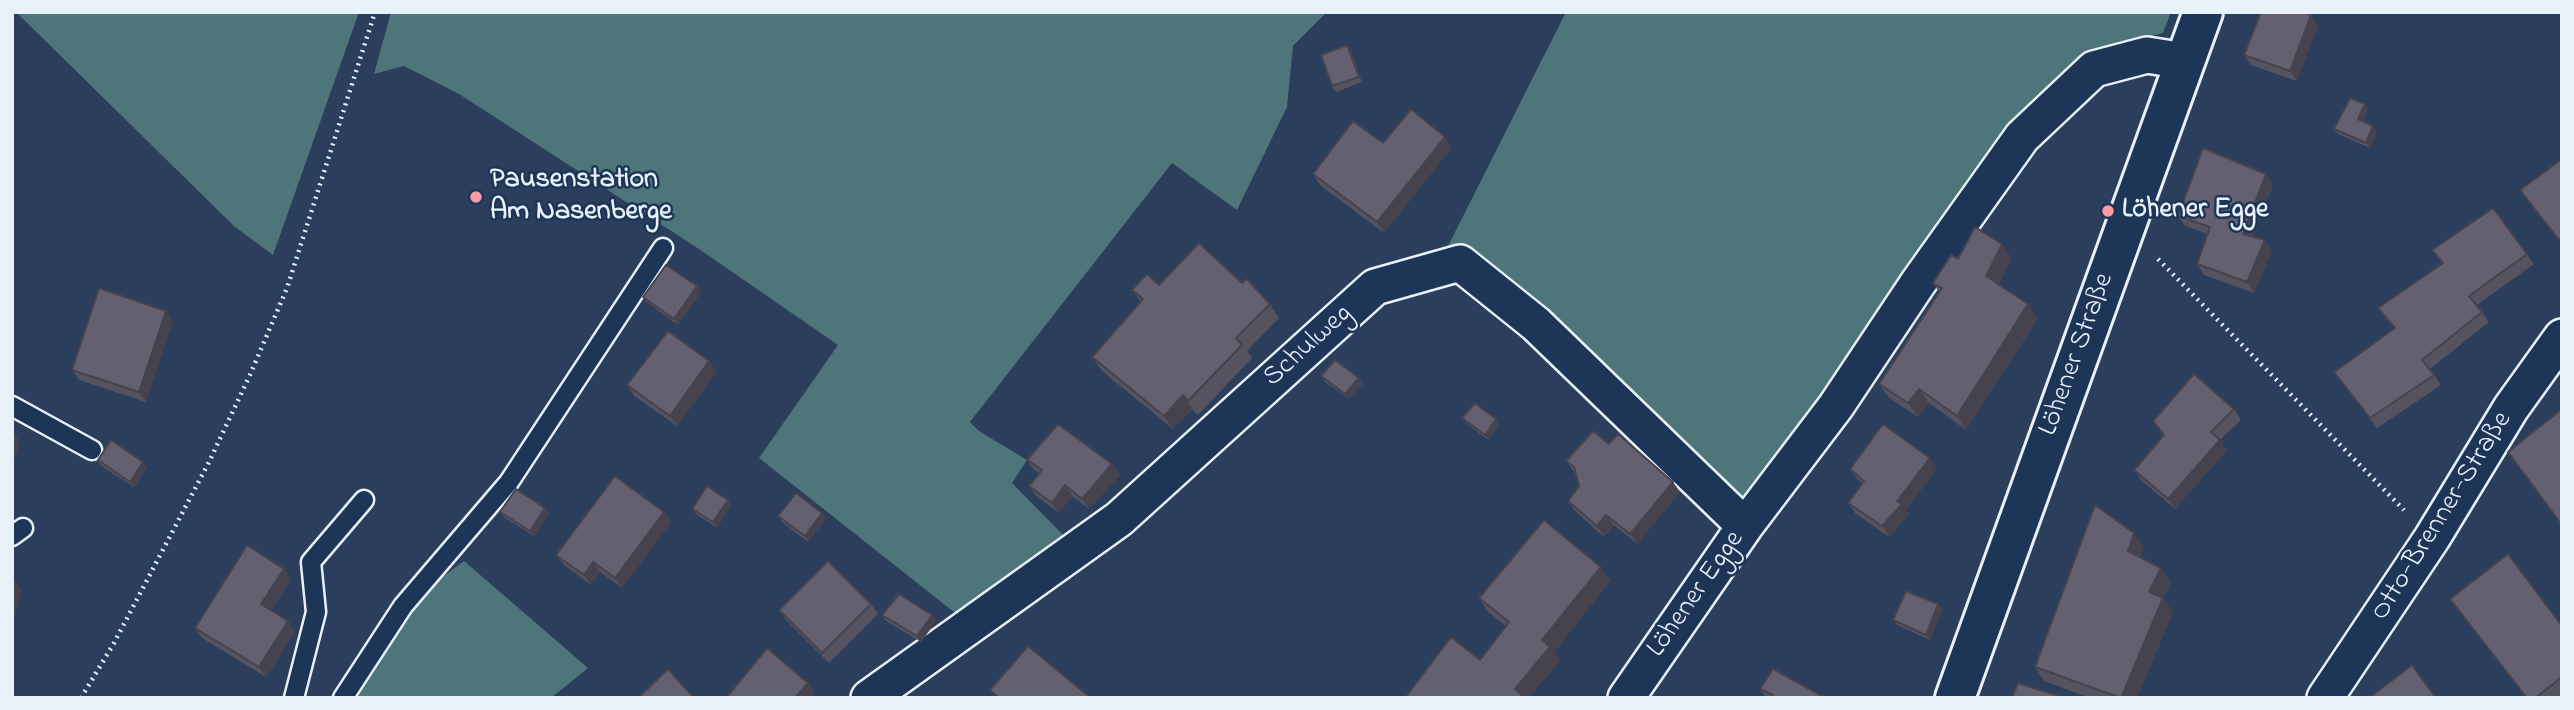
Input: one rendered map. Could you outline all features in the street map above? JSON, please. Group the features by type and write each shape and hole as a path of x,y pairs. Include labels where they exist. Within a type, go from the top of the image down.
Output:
{"street":[{"name":"Löhener Straße","path":"1955,698 2203,12"},
{"name":"Löhener Egge","path":"1626,698 1745,526 1836,407 1918,283 2022,138 2094,69 2147,55 2185,61"},
{"name":"Schulweg","path":"869,698 1119,519 1375,287 1460,263 1536,324 1745,526"},
{"name":"Otto-Brenner-Straße","path":"2325,698 2432,538 2511,408 2562,337"}],"lane":[{"path":"342,698 403,606 509,482 663,248"},
{"path":"12,406 92,450"},
{"path":"294,698 316,612 311,562 364,500"}],"path":[{"path":"81,698 114,643 203,474 250,375 287,288 375,12"},
{"path":"2124,226 2432,538"}],"green space":[{"path":"16,12 359,12 273,255 235,227"},
{"path":"391,12 1327,12 1293,46 1287,107 1237,210 1172,163 970,422 979,431 1027,460 1012,483 1073,545 959,616 759,458 838,345 699,249 459,94 404,66 374,74"},
{"path":"1566,12 2171,12 2163,33 2128,42 2071,74 1818,413 1742,506 1508,288 1447,248"},
{"path":"464,561 588,668 551,698 343,698 403,606"}],"building":[{"path":"2261,12 2304,12 2311,15 2290,71 2244,55"},
{"path":"1347,45 1359,77 1332,86 1321,55"},
{"path":"2350,98 2365,104 2358,119 2373,126 2366,143 2334,129"},
{"path":"1411,109 1445,137 1377,222 1313,174 1353,121 1383,143"},
{"path":"2203,148 2266,174 2243,234 2265,240 2247,282 2197,264 2210,227 2178,216"},
{"path":"2562,159 2562,238 2559,240 2520,190"},
{"path":"2493,208 2527,254 2469,296 2482,312 2422,360 2434,375 2370,418 2334,372 2395,328 2378,308 2443,263 2432,250"},
{"path":"1975,227 2002,244 1986,276 2028,304 1957,416 1919,389 1908,403 1879,384 1942,288 1933,283 1951,255 1958,259"},
{"path":"1199,243 1242,283 1247,279 1270,304 1236,338 1242,345 1188,401 1183,395 1164,416 1092,357 1143,299 1132,290 1147,274 1159,285"},
{"path":"666,265 697,286 674,319 643,297"},
{"path":"99,288 166,311 139,392 72,370"},
{"path":"668,331 709,361 670,416 627,385"},
{"path":"1335,360 1359,378 1345,394 1321,376"},
{"path":"2194,374 2234,409 2211,432 2220,440 2168,499 2134,470 2164,435 2153,421"},
{"path":"1475,403 1496,419 1485,435 1462,418"},
{"path":"2562,409 2562,525 2508,452"},
{"path":"1058,424 1112,464 1082,499 1065,485 1052,503 1029,486 1042,470 1027,460"},
{"path":"1883,424 1930,458 1897,501 1902,504 1882,526 1848,503 1864,481 1850,469"},
{"path":"1593,431 1609,444 1618,434 1673,482 1630,534 1606,515 1597,526 1568,501 1579,486 1574,467 1566,461"},
{"path":"111,440 143,462 130,482 98,460"},
{"path":"615,476 664,512 615,578 593,562 584,575 556,555"},
{"path":"707,486 728,500 713,522 692,509"},
{"path":"516,489 545,508 530,531 500,512"},
{"path":"796,493 822,513 805,536 778,516"},
{"path":"2095,505 2134,533 2128,551 2161,568 2149,592 2163,598 2121,698 2035,667"},
{"path":"1544,520 1601,567 1542,640 1550,647 1515,689 1525,698 1405,698 1451,637 1480,660 1509,622 1479,598"},
{"path":"247,545 284,569 261,604 288,621 259,667 195,628"},
{"path":"2508,554 2562,626 2562,677 2535,698 2527,698 2450,599"},
{"path":"828,561 871,604 822,653 779,610"},
{"path":"1906,591 1938,604 1926,635 1893,620"},
{"path":"899,594 932,615 917,636 882,615"},
{"path":"1028,646 1091,698 999,698 990,690"},
{"path":"767,648 808,683 795,698 726,698"},
{"path":"2412,665 2436,698 2369,698"},
{"path":"668,669 694,698 638,698"},
{"path":"1773,669 1826,698 1772,698 1773,695 1760,689"},
{"path":"2018,683 2059,696 2012,698"}],"place":[{"name":"Pausenstation Am Nasenberge","path":"476,197"},
{"name":"Löhener Egge","path":"2108,211"}]}
